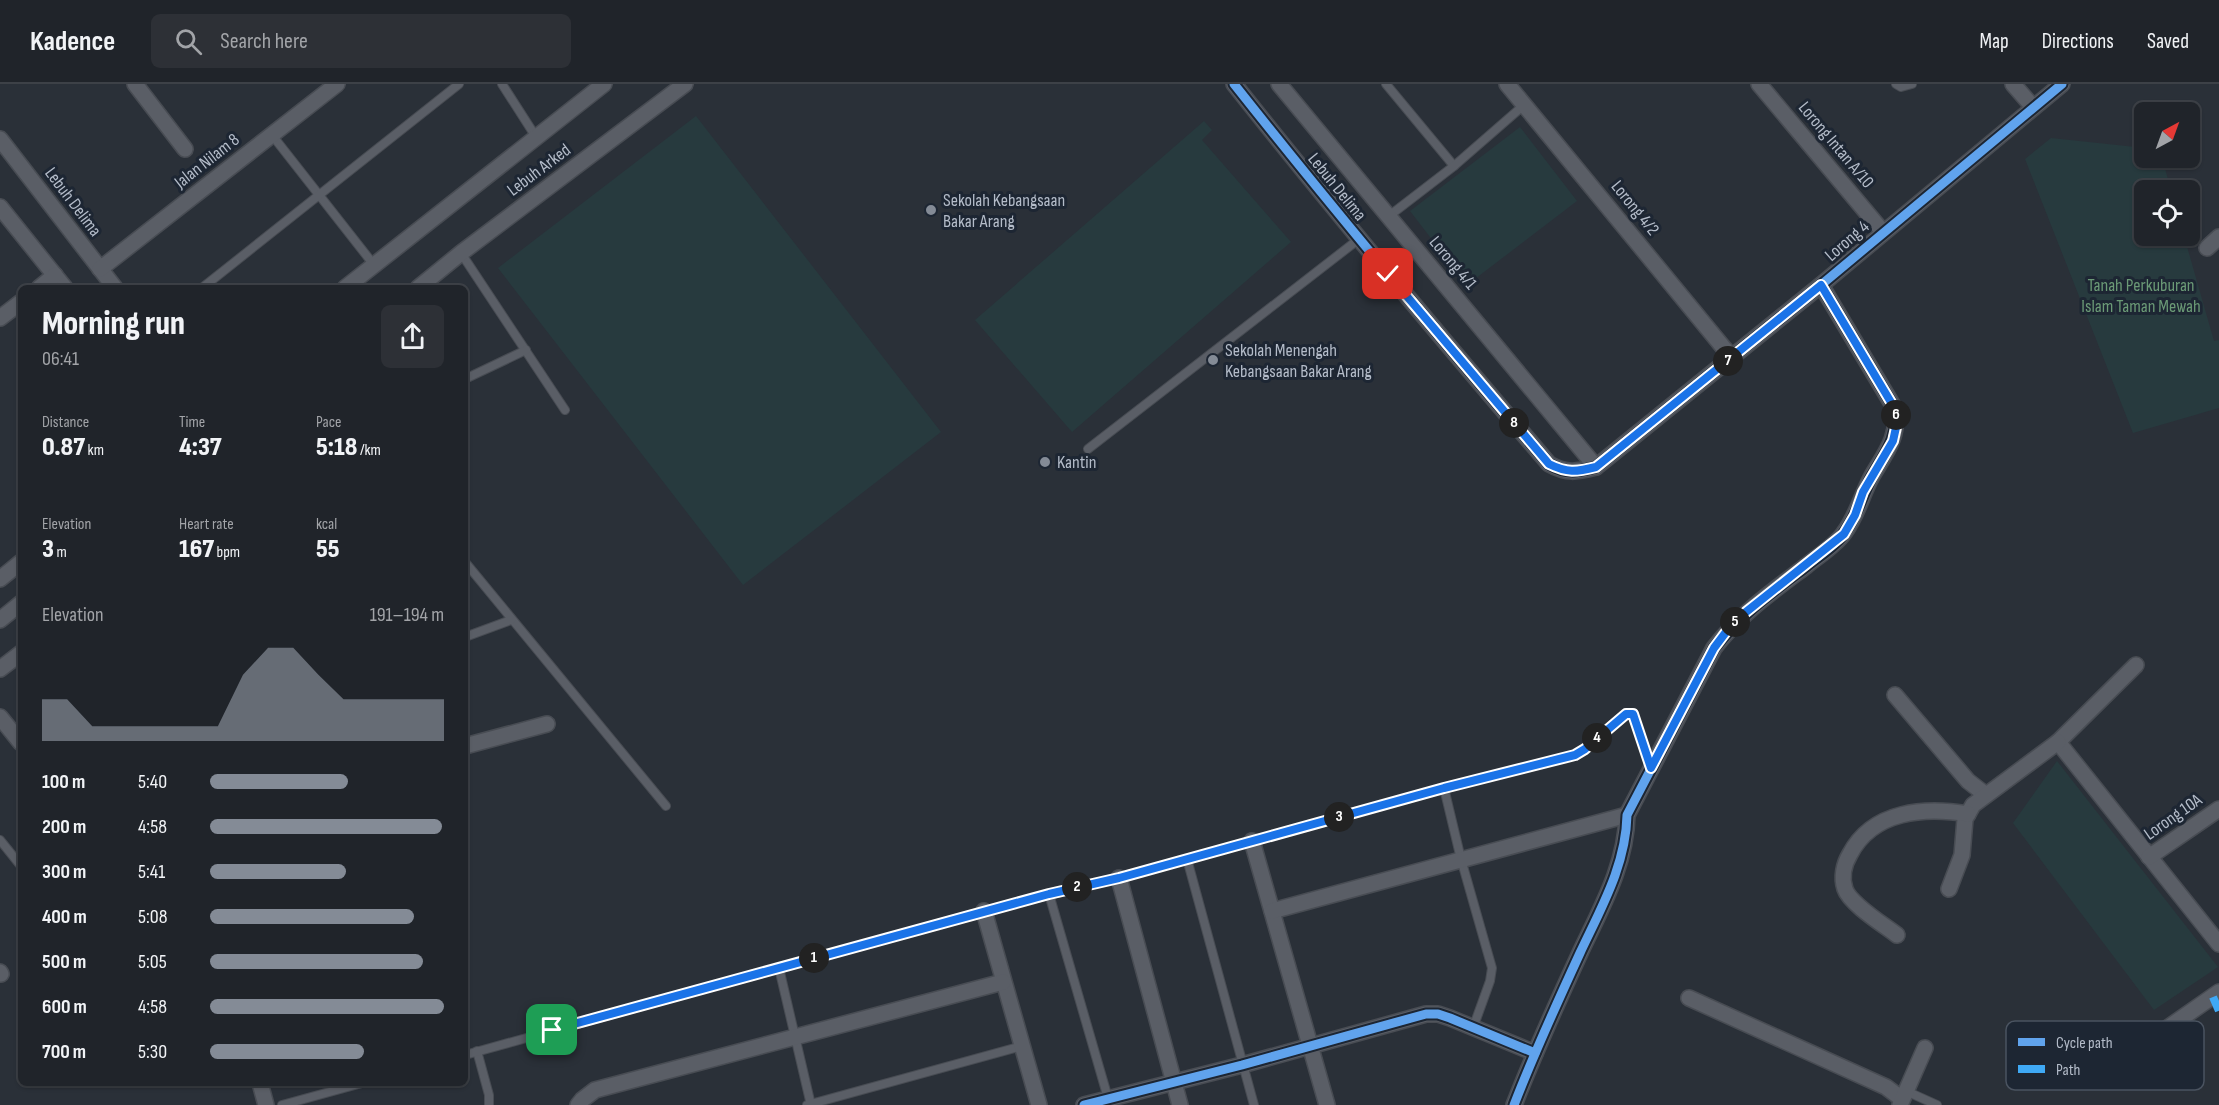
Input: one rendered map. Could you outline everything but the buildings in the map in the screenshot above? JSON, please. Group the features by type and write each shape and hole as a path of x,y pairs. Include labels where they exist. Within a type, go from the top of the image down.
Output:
{"street":[{"path":"135,84 185,149"},
{"name":"Lebuh Arked","path":"349,285 604,84"},
{"name":"Lebuh Arked","path":"422,285 685,84"},
{"name":"Lebuh Delima","path":"1234,84 1359,239 1549,464 1563,471 1581,471 1596,467"},
{"name":"Lorong 4/1","path":"1279,84 1596,467"},
{"name":"Lorong 4/2","path":"1507,84 1732,358"},
{"name":"Lorong Intan A/10","path":"1759,84 1883,232"},
{"path":"2013,84 2033,107"},
{"name":"Lorong 4","path":"1596,467 1821,285 2062,84"},
{"name":"Jalan Nilam 8","path":"100,269 272,135 330,86"},
{"name":"Lebuh Delima","path":"0,139 113,285"},
{"path":"0,207 63,285"},
{"path":"2207,248 2219,237"},
{"path":"43,285 55,275"},
{"path":"1514,1105 1616,874 1627,837 1627,815 1714,648 1729,628 1746,612 1844,534 1855,515 1863,492 1893,441 1897,423 1895,409 1821,285"},
{"path":"0,318 18,304"},
{"path":"0,579 18,564"},
{"path":"0,620 18,605"},
{"path":"0,669 18,655"},
{"path":"1949,889 1962,855 1965,819 1973,806 2058,742 2136,665"},
{"path":"1895,695 1968,781 1986,795"},
{"path":"0,717 18,739"},
{"path":"468,745 547,724"},
{"path":"2058,742 2219,944"},
{"name":"Lorong 10A","path":"2150,857 2219,808"},
{"path":"1897,935 1857,904 1845,891 1842,875 1847,858 1855,844 1882,821 1905,813 1948,811 1968,814"},
{"path":"1272,911 1627,815"},
{"path":"1252,841 1327,1105"},
{"path":"1119,878 1180,1105"},
{"path":"984,911 1039,1105"},
{"path":"578,1105 595,1090 1003,982"},
{"path":"2178,1021 2219,992"},
{"path":"1689,998 1886,1087 1904,1099 1925,1048"},
{"path":"1084,1105 1242,1065 1426,1014 1438,1014 1535,1053"},
{"path":"261,1086 266,1105"}],"lane":[{"path":"206,285 459,84"},
{"path":"502,84 536,137"},
{"path":"1386,84 1454,166"},
{"path":"1896,84 1901,87 1911,84"},
{"path":"1389,216 1454,166 1524,105"},
{"path":"272,135 374,265"},
{"path":"1088,449 1359,239"},
{"path":"461,253 565,410"},
{"path":"468,378 526,350"},
{"path":"468,566 511,621 666,806"},
{"path":"468,636 511,621"},
{"path":"468,1054 984,911 1119,878 1444,788 1575,755 1626,714 1633,714 1651,768"},
{"path":"1444,788 1461,859 1492,968 1490,981 1473,1028"},
{"path":"0,840 18,862"},
{"path":"1186,859 1254,1105"},
{"path":"1049,894 1108,1098"},
{"path":"778,968 810,1105 1022,1046"},
{"path":"477,1051 489,1095 489,1105"},
{"path":"282,1105 351,1086"},
{"path":"1904,1099 1937,1105"}],"green space":[{"path":"696,116 941,432 743,585 498,268"},
{"path":"1204,121 1212,130 1202,140 1291,242 1072,432 975,320"},
{"path":"1520,127 1577,201 1467,285 1410,211"},
{"name":"Tanah Perkuburan Islam Taman Mewah","path":"2051,138 2134,147 2134,168 2165,168 2168,180 2134,180 2134,246 2187,246 2214,341 2219,340 2219,408 2133,433 2025,159"},
{"path":"2057,761 2218,967 2154,1010 2013,823"}],"marked path":[{"path":"2213,997 2219,1011"}],"cycle path":[{"path":"1234,84 1390,276 1549,464 1572,471 1596,467 1821,285 2062,84"},
{"path":"1514,1105 1546,1028 1611,886 1622,851 1627,815 1714,648 1757,604 1840,538 1849,526 1868,483 1893,436 1895,409 1821,285"},
{"path":"1084,1105 1242,1065 1426,1014 1438,1014 1450,1018 1535,1053"}],"place":[{"name":"Sekolah Kebangsaan Bakar Arang","path":"931,210"},
{"name":"Sekolah Menengah Kebangsaan Bakar Arang","path":"1213,360"},
{"name":"Kantin","path":"1045,462"}],"route":[{"path":"552,1030 1049,894 1119,878 1444,788 1575,755 1626,714 1633,714 1651,768 1714,648 1729,628 1844,534 1855,515 1863,492 1893,441 1897,423 1895,409 1821,285 1596,467 1581,471 1563,471 1549,464 1388,274"}]}
